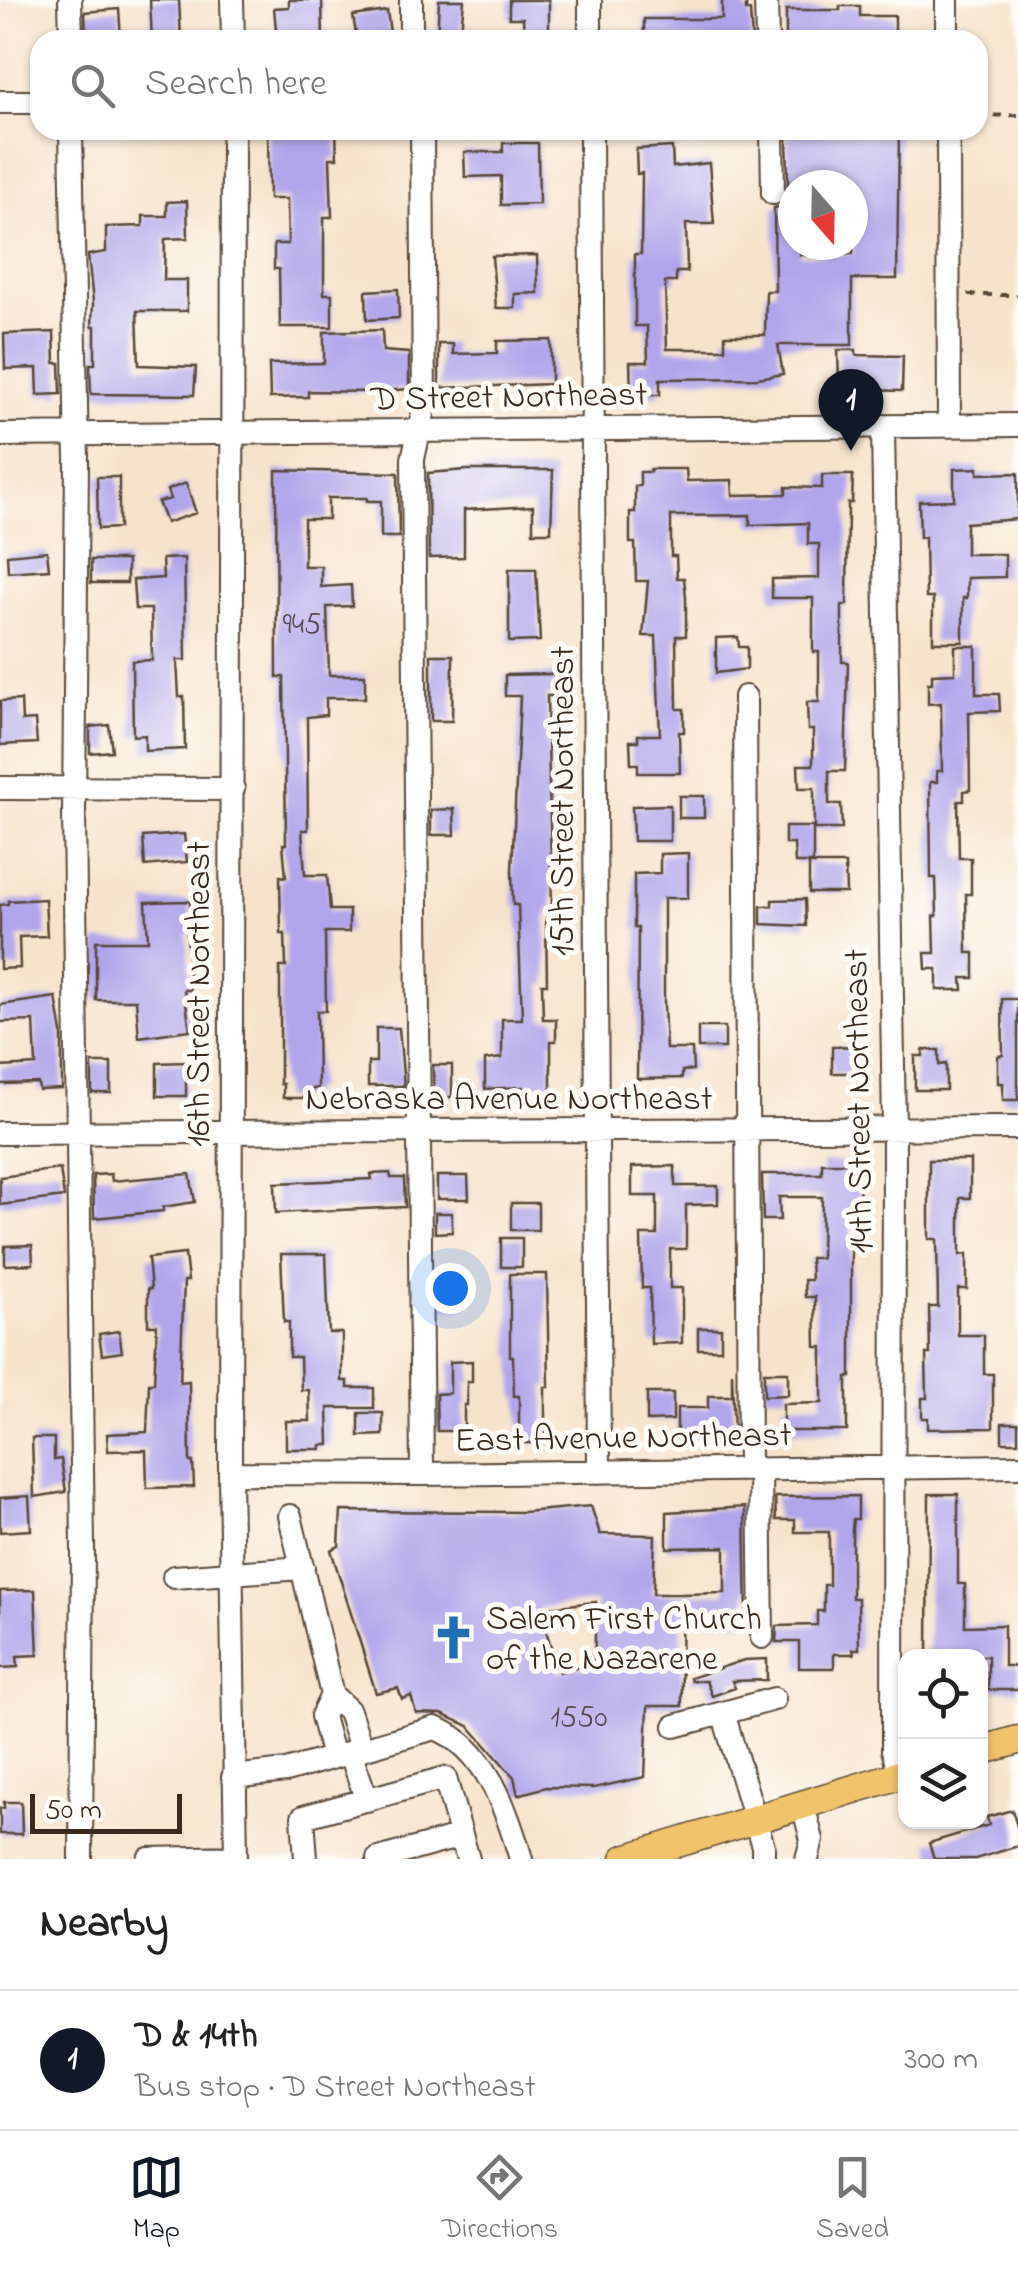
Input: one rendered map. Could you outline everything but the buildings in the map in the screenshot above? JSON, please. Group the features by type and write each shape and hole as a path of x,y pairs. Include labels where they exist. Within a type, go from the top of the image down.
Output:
{"main road":[{"path":"988,1749 1018,1740"},
{"path":"625,1859 898,1776"}],"street":[{"path":"70,0 71,30"},
{"path":"232,0 233,30"},
{"path":"411,0 411,30"},
{"path":"590,0 590,30"},
{"path":"766,0 767,30"},
{"path":"947,0 947,30"},
{"path":"0,102 30,102"},
{"path":"72,140 82,1859"},
{"name":"16th Street Northeast","path":"234,140 230,1575 236,1858"},
{"path":"422,140 424,410 413,458 422,1474"},
{"name":"15th Street Northeast","path":"590,140 599,1472"},
{"path":"772,140 772,193"},
{"path":"948,140 949,426"},
{"name":"D Street Northeast","path":"0,434 232,435 1018,425"},
{"name":"14th Street Northeast","path":"883,426 894,1130 893,1750 898,1762"},
{"path":"745,697 755,1469 762,1637"},
{"path":"0,788 233,789"},
{"name":"Nebraska Avenue Northeast","path":"0,1134 1018,1128"},
{"name":"East Avenue Northeast","path":"230,1473 1018,1466"},
{"path":"290,1516 332,1695 349,1711 348,1752 367,1800"},
{"path":"174,1577 303,1568"},
{"path":"675,1726 774,1699"},
{"path":"723,1713 763,1846 763,1859"},
{"path":"233,1778 286,1771 435,1728 459,1741 476,1762 503,1804 521,1859"},
{"path":"451,1800 476,1762"},
{"path":"306,1859 303,1818 444,1778 468,1859"},
{"path":"803,1805 812,1840 807,1859"},
{"path":"378,1859 461,1836"},
{"path":"148,1859 236,1858"}],"path":[{"path":"988,116 1018,115"},
{"path":"948,295 1018,295"}],"place":[{"name":"D & 14th","path":"851,451"},
{"name":"Salem First Church of the Nazarene","path":"453,1637"}]}
